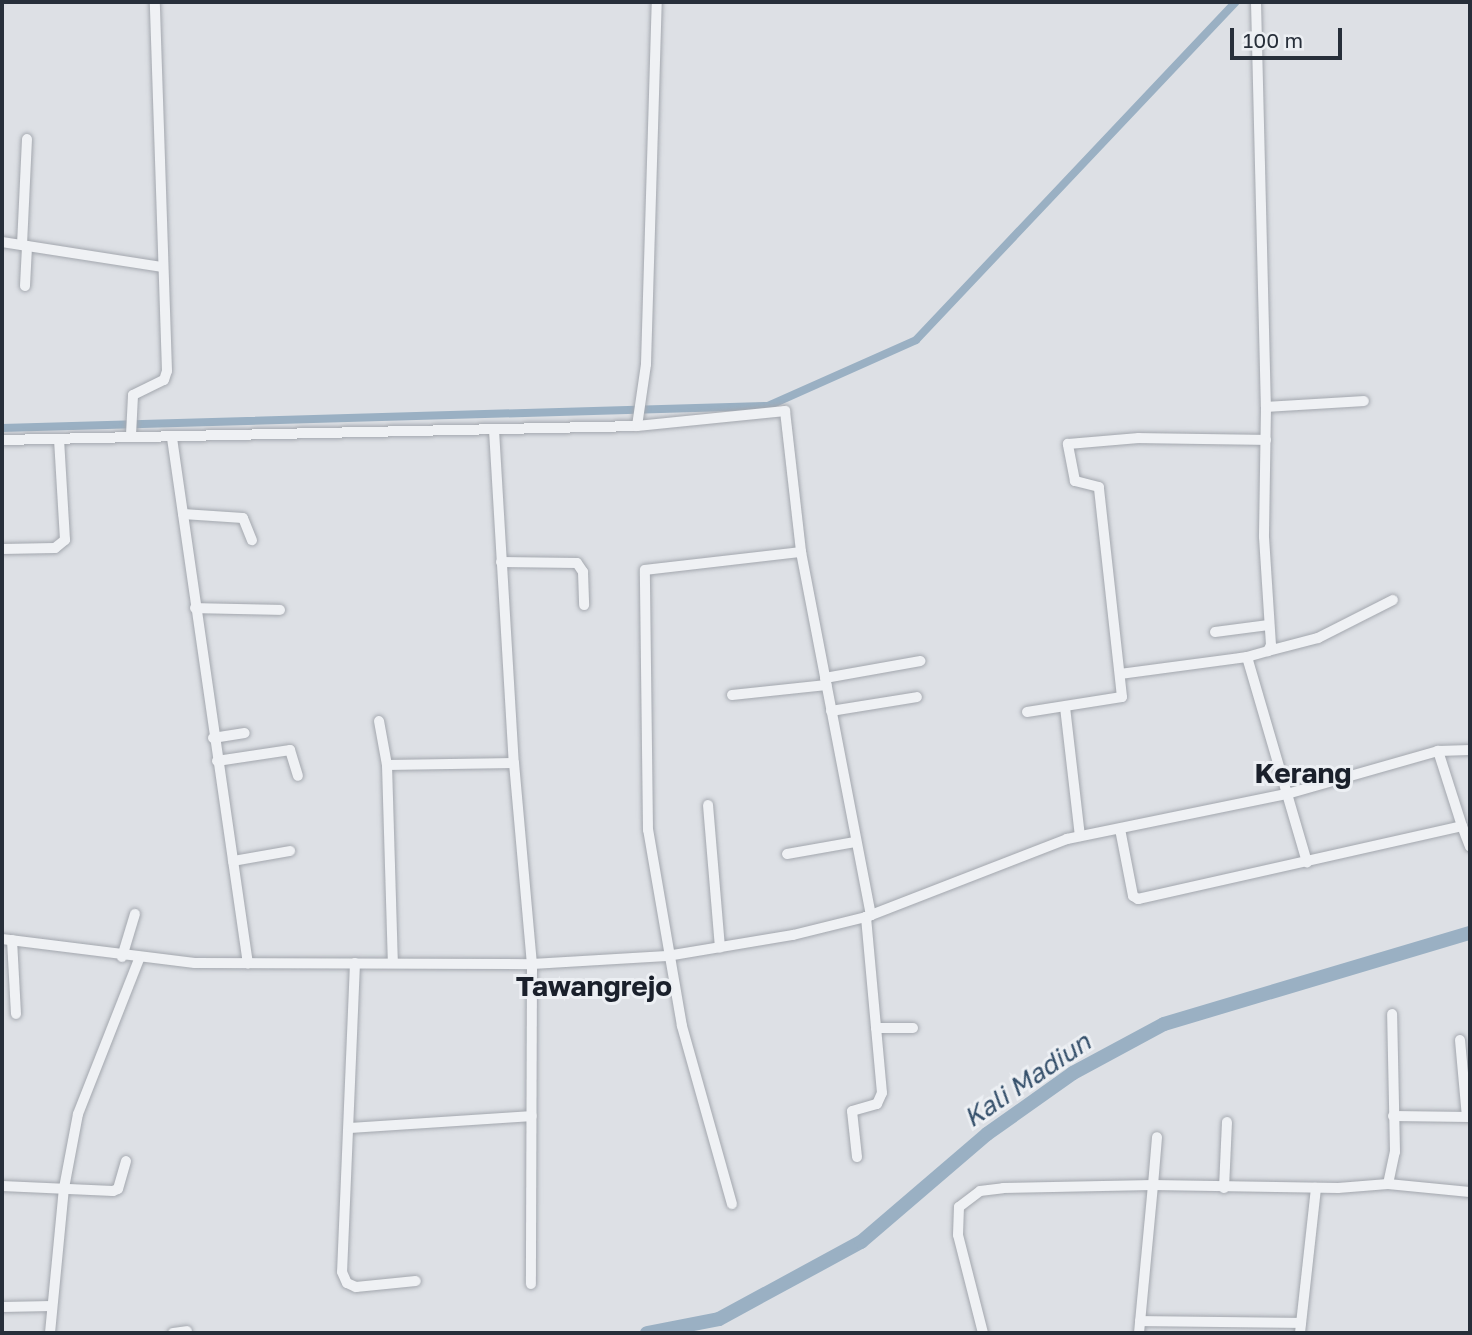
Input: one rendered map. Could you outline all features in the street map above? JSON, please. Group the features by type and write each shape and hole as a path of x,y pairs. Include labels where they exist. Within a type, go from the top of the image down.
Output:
{"street":[{"path":"131,434 133,395 166,376 155,2"},
{"path":"637,423 646,364 657,2"},
{"path":"1256,2 1266,407 1268,650"},
{"path":"25,286 27,139"},
{"path":"2,242 161,267"},
{"path":"1266,407 1364,401"},
{"path":"2,440 131,434 172,438 494,430 637,423 785,411 801,552 868,916 881,1098 877,1104 852,1111 858,1157"},
{"path":"494,430 500,562 531,964 531,1284"},
{"path":"172,438 213,738 248,964"},
{"path":"1027,712 1120,699 1121,674 1099,487 1075,481 1068,444 1139,438 1266,440"},
{"path":"2,549 55,548 65,540 59,439"},
{"path":"183,514 243,518 253,540"},
{"path":"732,1204 667,956 648,830 645,570 801,552"},
{"path":"500,562 577,563 583,572 584,605"},
{"path":"1121,674 1247,657 1318,638 1394,600"},
{"path":"195,608 280,610"},
{"path":"1215,632 1269,625"},
{"path":"1247,657 1307,862"},
{"path":"732,695 825,682 920,662"},
{"path":"831,712 917,697"},
{"path":"1065,707 1080,836"},
{"path":"379,721 387,765 393,963"},
{"path":"213,738 245,733"},
{"path":"217,761 290,750 298,776"},
{"path":"16,1014 7,939 139,959 248,964 531,964 667,956 868,916 1080,836 1287,794 1438,751 1470,750"},
{"path":"1438,751 1470,847"},
{"path":"387,765 514,763"},
{"path":"708,806 720,947"},
{"path":"1120,829 1135,899 1462,826"},
{"path":"787,854 855,842"},
{"path":"233,861 290,851"},
{"path":"122,957 135,914"},
{"path":"50,1333 64,1188 87,1084 139,959"},
{"path":"355,963 351,1128 345,1169 344,1278 356,1287 416,1280"},
{"path":"1388,1184 1394,1166 1392,1014"},
{"path":"876,1028 914,1028"},
{"path":"1394,1116 1468,1117 1460,1040"},
{"path":"351,1128 532,1116"},
{"path":"1224,1188 1227,1122"},
{"path":"1139,1333 1157,1137"},
{"path":"2,1186 116,1190 126,1161"},
{"path":"983,1333 958,1235 957,1214 969,1198 980,1192 1037,1185 1316,1188 1388,1184 1470,1192"},
{"path":"1140,1321 1301,1328 1316,1188"},
{"path":"2,1307 52,1306"},
{"path":"173,1333 187,1331"}],"waterway":[{"path":"2,428 768,406 916,340 1236,2"},
{"name":"Kali Madiun","path":"647,1333 719,1319 861,1242 987,1134 1073,1073 1164,1024 1470,933"}],"district":[{"name":"Kerang","path":"1303,773"},
{"name":"Tawangrejo","path":"594,986"}]}
